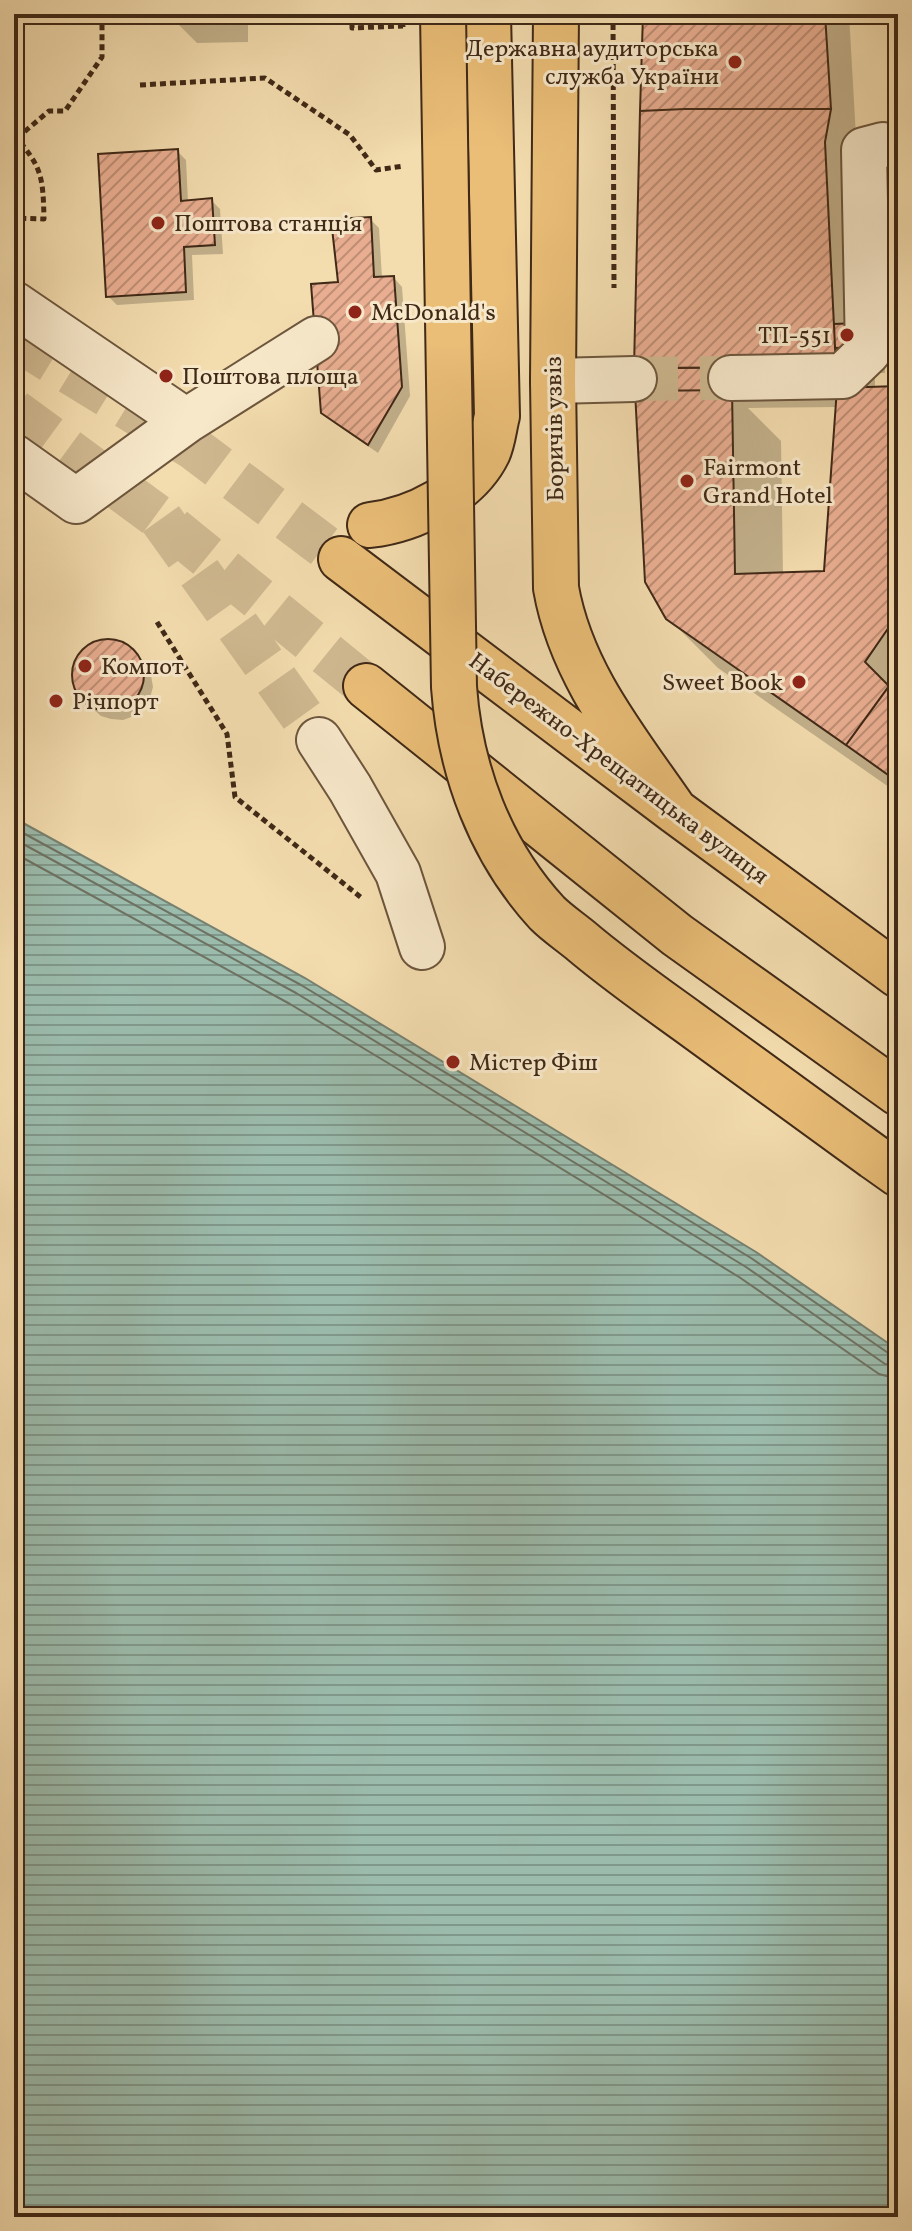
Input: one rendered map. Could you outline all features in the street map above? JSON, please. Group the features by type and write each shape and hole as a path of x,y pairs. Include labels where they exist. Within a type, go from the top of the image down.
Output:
{"main road":[{"path":"370,525 400,520 431,506 465,484 488,452 497,416 488,14"},
{"name":"Боричів узвіз","path":"556,14 553,381 556,588 561,617 571,645 599,701 675,811"},
{"path":"423,20 454,687 461,746 469,776 494,837 509,863 549,915 600,957 886,1165"},
{"name":"Набережно-Хрещатицька вулиця","path":"341,559 898,975"},
{"path":"366,686 677,935 898,1093"}],"street":[{"path":"731,378 843,376 868,352 864,150 883,145"},
{"path":"14,304 186,421"},
{"path":"14,457 76,501 186,421 316,339"},
{"path":"553,381 634,379"},
{"path":"319,740 398,873 422,947"}],"path":[{"path":"14,218 44,219 43,184 33,157 16,136 49,111 65,111 102,57 102,14"},
{"path":"352,14 352,28 423,20"},
{"path":"613,14 614,288"},
{"path":"140,85 265,78 350,135 376,170 408,166"},
{"path":"157,622 227,734 235,797 364,900"}],"water":[{"path":"14,818 305,978 756,1252 898,1350 898,2217 14,2217"}],"building":[{"path":"169,14 223,14 223,17 169,18"},
{"name":"Державна аудиторська служба України","path":"643,14 825,14 831,109 640,111"},
{"path":"831,109 825,142 836,367 634,368 640,111"},
{"name":"Поштова станція","path":"178,149 181,201 212,198 215,245 184,247 186,292 106,297 98,154"},
{"name":"McDonald's","path":"371,217 374,277 394,276 402,387 368,445 321,413 311,284 338,282 331,219"},
{"path":"898,221 898,249 889,249 888,222"},
{"name":"ТП-551","path":"858,323 860,347 835,348 834,324"},
{"path":"634,368 712,368 732,390 635,391"},
{"name":"Fairmont Grand Hotel","path":"898,386 898,614 865,662 889,686 846,745 666,619 645,582 635,391 732,390 735,574 824,571 837,388"},
{"path":"115,639 134,649 142,661 142,689 134,701 122,709 101,711 82,701 74,689 72,668 82,649 94,641"},
{"path":"889,686 898,693 898,782 846,745"}],"tunnel":[{"path":"14,338 192,447 341,559"},
{"path":"634,379 731,378"},
{"path":"14,411 161,519 366,686"},
{"path":"161,519 319,740"}],"place":[{"name":"Державна аудиторська служба України","path":"735,62"},
{"name":"Поштова станція","path":"158,223"},
{"name":"McDonald's","path":"355,312"},
{"name":"ТП-551","path":"847,335"},
{"name":"Поштова площа","path":"166,376"},
{"name":"Fairmont Grand Hotel","path":"687,481"},
{"name":"Компот","path":"85,666"},
{"name":"Sweet Book","path":"799,682"},
{"name":"Річпорт","path":"56,701"},
{"name":"Містер Фіш","path":"453,1062"}]}
